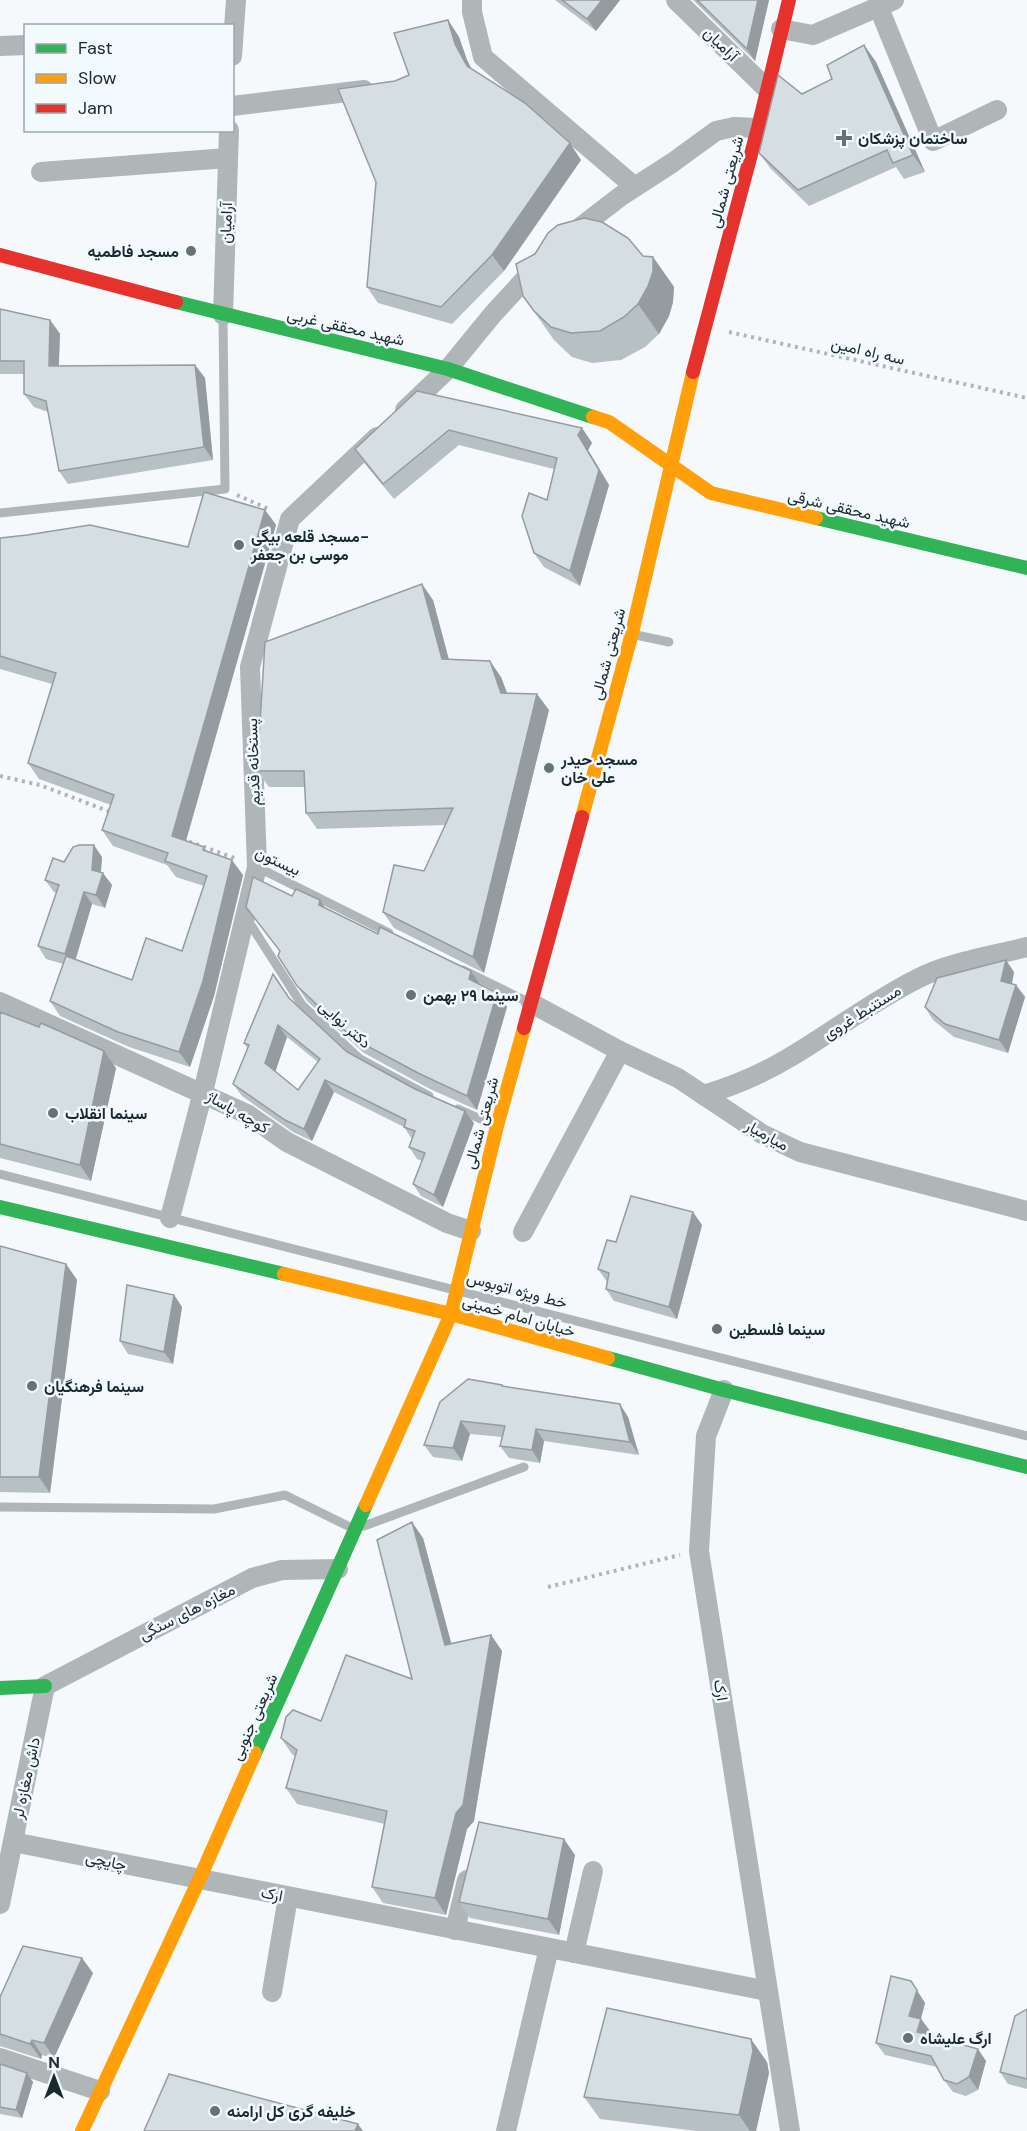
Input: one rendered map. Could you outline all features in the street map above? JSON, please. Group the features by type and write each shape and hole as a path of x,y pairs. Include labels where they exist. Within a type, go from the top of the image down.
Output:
{"main road":[{"name":"شریعتی شمالی","path":"451,1314 497,1126 632,633 704,326 758,128 789,0"},
{"name":"شهید محققی غربی","path":"0,255 223,315 448,369 609,422 670,466"},
{"name":"شهید محققی شرقی","path":"670,466 711,493 1027,568"},
{"name":"خیابان امام خمینی","path":"0,1207 451,1314 724,1390 1027,1467"},
{"name":"شریعتی جنوبی","path":"82,2131 199,1880 451,1314"},
{"path":"0,1688 45,1686"}],"street":[{"path":"234,28 236,0"},
{"path":"472,0 474,20 483,57 635,187"},
{"name":"آرامیان","path":"675,0 767,89"},
{"path":"781,29 813,35 887,4 933,141 997,110"},
{"path":"0,46 24,45"},
{"path":"234,106 382,88"},
{"path":"290,519 448,369 493,314 535,268 577,229 716,131 734,127 758,128"},
{"name":"آرامیان","path":"223,315 229,132"},
{"path":"41,172 228,158"},
{"name":"پستخانه قدیم","path":"170,1218 257,867 250,667 290,519"},
{"name":"مستنبط غروی","path":"704,1095 747,1079 791,1057 858,1013 919,978 945,968 1027,947"},
{"name":"کوچه پاساژ","path":"0,1002 203,1092 248,1114 287,1142 447,1223 471,1231"},
{"name":"میارمیار","path":"531,1003 620,1051 678,1078 762,1134 800,1152 1027,1211"},
{"path":"523,1232 620,1051"},
{"name":"ارک","path":"724,1390 706,1436 699,1551 790,2131"},
{"name":"مغازه های سنگی","path":"45,1686 252,1578 282,1570 338,1569"},
{"name":"داش مغازه لر","path":"0,1904 45,1686"},
{"name":"چایچی","path":"13,1842 199,1880"},
{"path":"455,1930 471,1864"},
{"path":"574,1953 593,1871"},
{"name":"ارک","path":"199,1880 768,1991"},
{"path":"273,1992 288,1897"},
{"path":"506,2131 549,1948"},
{"path":"0,2058 100,2091"}],"lane":[{"path":"0,513 225,489 223,315"},
{"path":"632,633 669,642"},
{"name":"بیستون","path":"257,867 396,936"},
{"name":"دکتر نوایی","path":"245,916 302,1005 360,1059 437,1099"},
{"path":"449,963 531,1003"},
{"path":"446,1104 497,1126"},
{"name":"خط ویژه اتوبوس","path":"0,1174 1027,1436"},
{"path":"0,1507 214,1509 285,1495 356,1529 524,1467"}],"path":[{"name":"سه راه امین","path":"704,326 1027,398"},
{"path":"225,489 290,519"},
{"path":"0,776 40,786 116,814"},
{"name":"بیستون","path":"181,838 257,867"},
{"path":"548,1587 699,1551"}],"building":[{"path":"562,0 602,0 587,19"},
{"path":"697,0 758,0 747,49"},
{"path":"448,20 455,44 467,66 525,103 570,143 492,255 441,307 367,287 376,182 338,89 395,81 409,75 394,33"},
{"name":"ساختمان پزشکان","path":"864,45 913,155 893,163 887,150 798,190 759,153 778,75 802,94 832,79 827,65"},
{"path":"584,218 602,222 628,238 643,256 653,257 653,272 638,304 624,317 600,331 571,333 551,327 534,311 523,296 516,264 535,254 548,233 558,225"},
{"path":"0,309 50,320 49,366 195,365 204,447 59,471 46,401 24,394 24,361 0,361"},
{"path":"417,391 582,428 578,435 599,470 570,571 534,553 522,516 529,493 547,500 557,458 449,430 383,484 355,449"},
{"path":"204,492 265,510 172,836 232,860 203,981 179,1052 118,1032 50,1001 66,956 132,980 146,938 182,951 207,876 165,861 168,853 102,830 114,795 28,763 56,673 0,656 0,538 90,525 188,547"},
{"path":"422,584 442,659 490,661 501,693 537,694 473,957 383,912 394,865 424,871 453,808 306,813 304,771 257,771 265,642"},
{"path":"94,845 92,870 103,873 96,895 84,892 65,954 38,946 59,885 45,880 53,858 64,862 73,847"},
{"path":"253,877 292,896 296,889 320,900 319,905 378,934 380,927 471,971 469,979 497,993 467,1096 354,1039 297,986 278,956 280,951 246,907"},
{"path":"1006,960 1001,981 1016,985 999,1040 945,1024 925,1007 937,978"},
{"path":"273,974 289,998 347,1052 415,1089 465,1111 434,1195 413,1184 425,1153 409,1147 415,1131 404,1127 406,1120 325,1080 304,1129 285,1120 233,1084 249,1045 244,1043","holes":["278,1025 320,1059 298,1090 265,1063"]},
{"name":"سینما انقلاب","path":"0,1012 39,1027 41,1023 104,1051 80,1165 0,1144"},
{"path":"631,1196 693,1212 669,1307 606,1289 609,1273 598,1269 607,1240 616,1242"},
{"name":"سینما فرهنگیان","path":"0,1246 66,1264 39,1477 0,1477"},
{"path":"127,1285 174,1295 164,1352 120,1341"},
{"path":"468,1379 620,1404 630,1442 536,1429 532,1450 500,1446 505,1426 461,1421 453,1448 424,1445 440,1402"},
{"path":"412,1522 445,1645 491,1635 463,1805 456,1813 435,1898 372,1887 387,1811 286,1788 297,1750 281,1738 286,1717 293,1710 321,1721 346,1655 412,1679 377,1540"},
{"path":"479,1822 564,1839 548,1919 459,1902"},
{"path":"23,1946 82,1958 44,2043 32,2040 30,2044 0,2034 0,1997"},
{"path":"891,1976 911,1981 917,1990 909,2016 921,2019 917,2032 978,2049 969,2077 957,2084 944,2080 931,2056 876,2043"},
{"path":"607,2008 751,2039 753,2051 739,2115 584,2097"},
{"path":"1027,2009 1027,2079 1000,2072 1015,2016"},
{"path":"0,2064 27,2073 16,2110 0,2107"},
{"path":"169,2074 358,2124 355,2131 144,2131"}],"traffic: fast":[{"path":"176,302 448,369 593,417"},
{"path":"816,518 1027,568"},
{"path":"0,1207 284,1274"},
{"path":"608,1358 1027,1467"},
{"path":"255,1753 366,1505"},
{"path":"0,1688 45,1686"}],"traffic: slow":[{"path":"582,817 632,633 693,372"},
{"path":"593,417 609,422 711,493 816,518"},
{"path":"366,1505 451,1314 497,1126 524,1028"},
{"path":"284,1274 451,1314 608,1358"},
{"path":"82,2131 199,1880 255,1753"}],"traffic: jam":[{"path":"693,372 758,128 789,0"},
{"path":"0,255 176,302"},
{"path":"524,1028 582,817"}],"place":[{"name":"ساختمان پزشکان","path":"844,138"},
{"name":"مسجد فاطمیه","path":"191,251"},
{"name":"مسجد قلعه بیگی- موسی بن جعفر","path":"239,545"},
{"name":"مسجد حیدر علی خان","path":"549,768"},
{"name":"سینما ۲۹ بهمن","path":"411,995"},
{"name":"سینما انقلاب","path":"53,1113"},
{"name":"سینما فلسطین","path":"717,1329"},
{"name":"سینما فرهنگیان","path":"32,1386"},
{"name":"ارگ علیشاه","path":"908,2038"},
{"name":"خلیفه گری کل ارامنه","path":"215,2111"}]}
